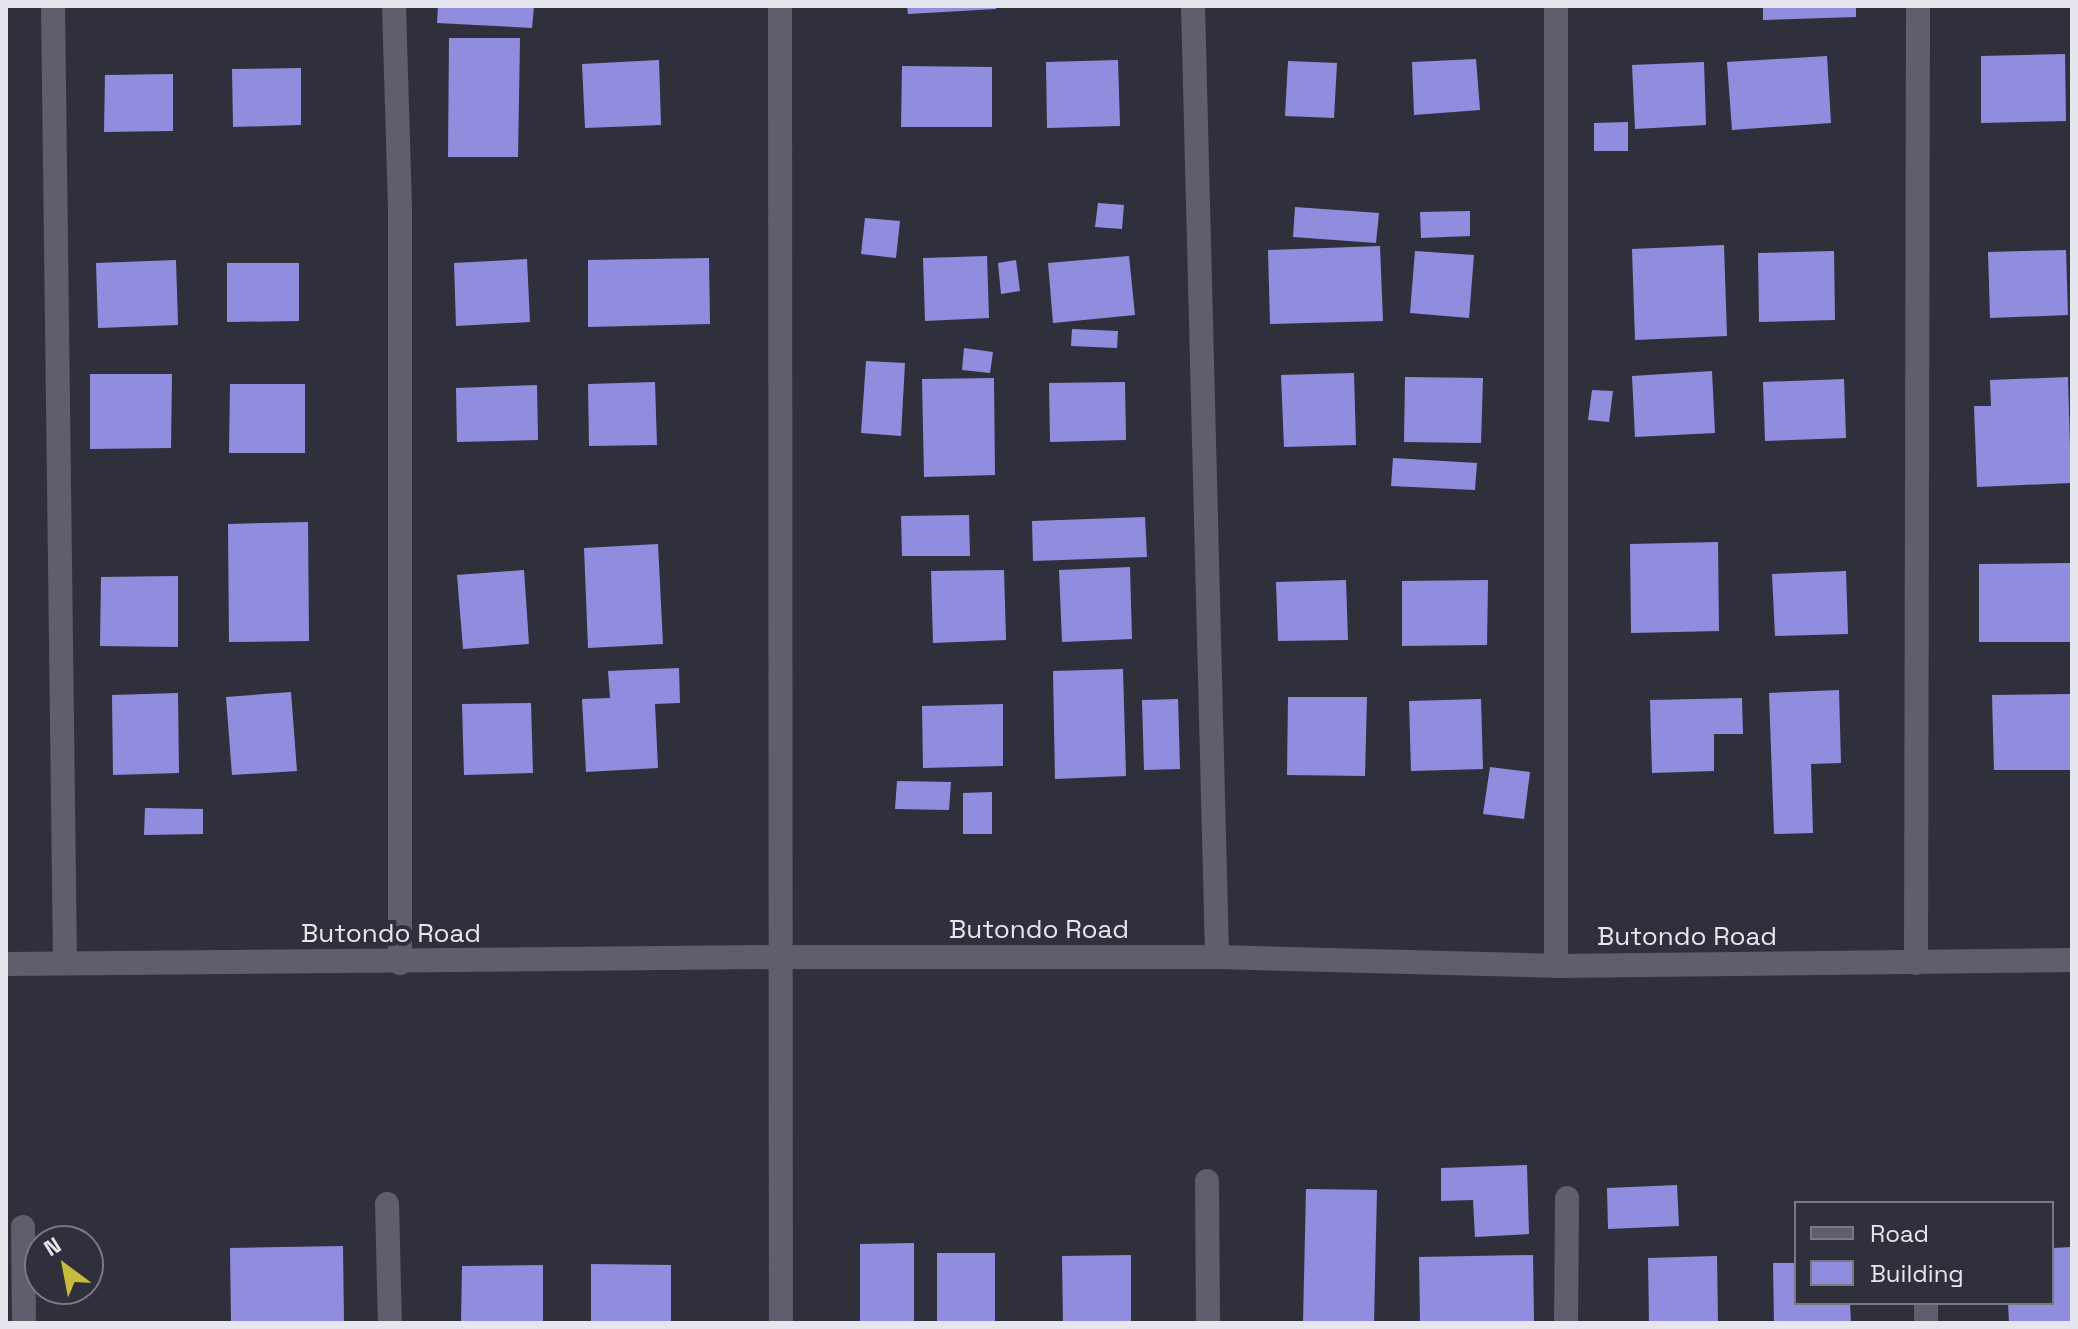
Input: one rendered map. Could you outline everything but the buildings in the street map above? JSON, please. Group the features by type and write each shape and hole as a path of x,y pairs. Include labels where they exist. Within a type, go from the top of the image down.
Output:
{"street":[{"path":"53,6 65,963"},
{"path":"394,6 400,209 400,963"},
{"path":"780,6 781,1323"},
{"path":"1193,6 1217,957"},
{"path":"1556,6 1556,966"},
{"path":"1916,963 1918,6"},
{"name":"Butondo Road","path":"6,964 400,963 779,957 1217,957 1556,966 2072,960"},
{"path":"1207,1181 1208,1323"},
{"path":"1566,1323 1567,1198"},
{"path":"387,1204 390,1323"},
{"path":"23,1227 24,1323"}]}
